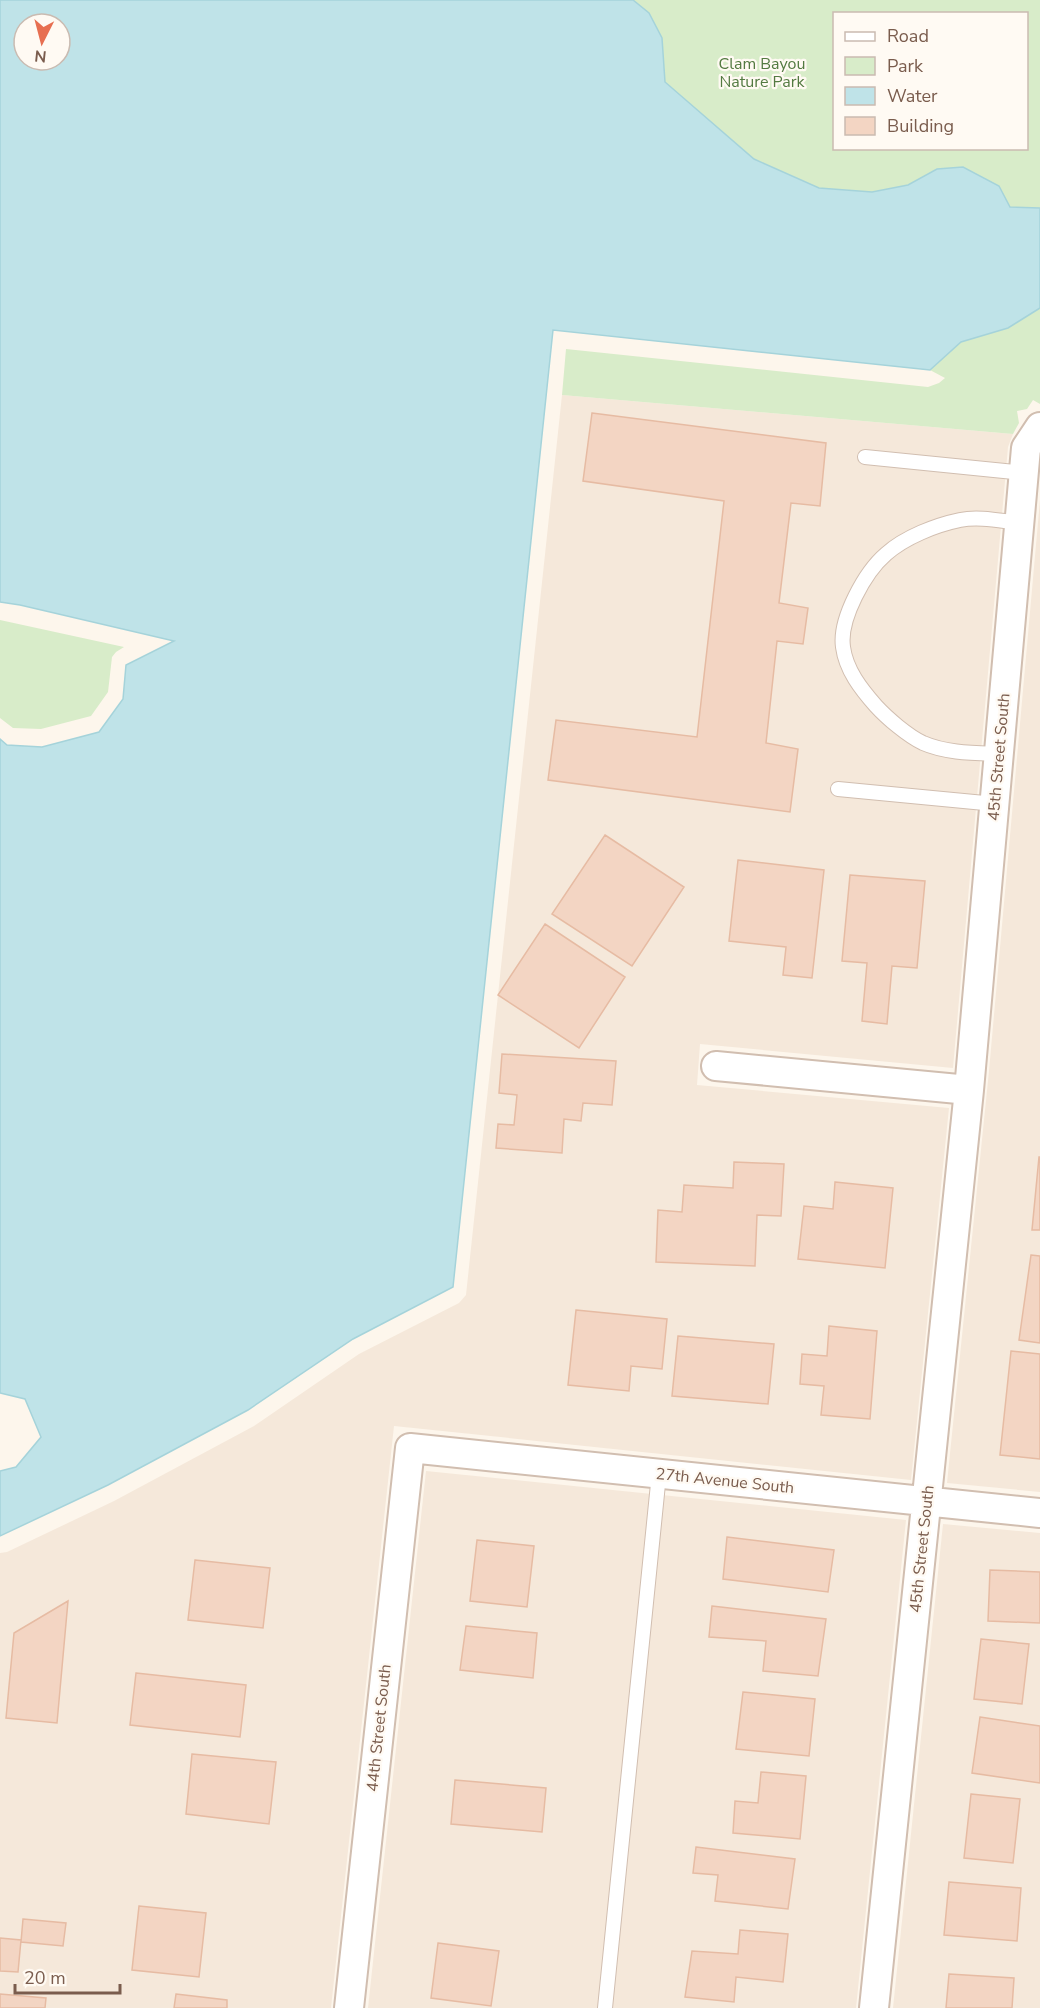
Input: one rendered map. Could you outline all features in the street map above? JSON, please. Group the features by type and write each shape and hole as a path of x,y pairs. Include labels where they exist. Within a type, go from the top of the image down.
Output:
{"street":[{"name":"45th Street South","path":"874,2008 969,1090 1026,448 1039,427"},
{"path":"716,1066 969,1090"},
{"name":"27th Avenue South","path":"410,1448 1040,1513"},
{"name":"44th Street South","path":"349,2008 410,1448"}],"lane":[{"path":"865,457 1024,474"},
{"path":"999,754 967,753 942,749 921,742 889,718 862,691 849,669 843,647 843,631 853,603 870,573 885,554 905,541 929,530 962,520 1020,523"},
{"path":"838,789 995,804"},
{"path":"605,2008 659,1474"}],"shaded area":[{"path":"562,395 1013,434 1008,447 953,1068 700,1044 697,1085 949,1108 911,1480 394,1426 331,2008 0,2008 0,1553 7,1552 114,1501 254,1426 359,1354 459,1303 466,1295"},
{"path":"1040,500 1040,1492 947,1483 989,1071"},
{"path":"426,1471 906,1520 856,2008 368,2008"},
{"path":"943,1524 1040,1533 1040,2008 893,2008"}],"green space":[{"name":"Clam Bayou Nature Park","path":"633,0 1040,0 1040,208 1010,207 999,186 937,169 908,185 872,192 819,188 754,159 664,82 662,38"},
{"path":"1040,308 1040,404 1033,400 1027,409 1017,411 1019,423 1013,434 562,395 566,349 928,387 945,378 930,370 961,342 1008,328"},
{"path":"0,620 124,647 112,657 108,692 91,716 41,729 13,728 0,718"}],"water":[{"path":"0,0 633,0 649,13 662,38 665,82 754,159 819,188 872,192 908,185 937,169 963,167 999,186 1010,207 1040,208 1040,308 1008,328 961,342 930,370 553,330 453,1287 353,1339 248,1410 108,1485 0,1536 0,1471 16,1467 41,1437 25,1399 0,1393 0,739 7,745 42,747 99,732 123,699 126,665 174,641 0,602"}],"building":[{"path":"592,413 826,443 820,506 791,503 779,603 808,608 803,644 777,641 766,743 798,749 790,812 548,780 556,720 697,737 724,501 583,481"},
{"path":"605,835 684,887 632,966 552,914"},
{"path":"738,860 824,870 812,978 783,975 786,947 729,941"},
{"path":"850,875 925,881 917,968 892,966 887,1024 862,1021 867,963 842,961"},
{"path":"545,924 625,977 579,1048 498,995"},
{"path":"502,1054 616,1061 612,1105 583,1103 581,1121 564,1119 562,1153 496,1148 498,1124 514,1125 517,1095 499,1093"},
{"path":"1039,1157 1040,1230 1032,1230"},
{"path":"734,1162 784,1164 781,1216 757,1215 755,1266 656,1262 658,1210 682,1212 684,1185 733,1188"},
{"path":"835,1182 893,1188 885,1268 798,1259 804,1206 833,1209"},
{"path":"1031,1255 1040,1256 1040,1343 1019,1340"},
{"path":"576,1310 667,1319 662,1369 631,1366 629,1391 568,1385"},
{"path":"829,1326 877,1331 870,1419 821,1415 824,1386 800,1384 802,1354 827,1356"},
{"path":"678,1336 774,1344 768,1404 672,1396"},
{"path":"1011,1351 1040,1354 1040,1459 1000,1455"},
{"path":"727,1537 834,1550 828,1592 723,1579"},
{"path":"477,1540 534,1546 527,1607 470,1601"},
{"path":"195,1560 270,1568 263,1628 188,1620"},
{"path":"990,1570 1040,1572 1040,1623 988,1621"},
{"path":"68,1601 57,1723 6,1718 14,1633"},
{"path":"712,1606 826,1619 818,1676 763,1671 766,1641 709,1637"},
{"path":"466,1626 537,1633 533,1678 460,1670"},
{"path":"981,1639 1029,1644 1022,1704 974,1699"},
{"path":"136,1673 246,1685 240,1737 130,1725"},
{"path":"743,1692 815,1699 809,1756 736,1749"},
{"path":"980,1717 1040,1726 1040,1783 972,1773"},
{"path":"192,1754 276,1762 269,1824 186,1814"},
{"path":"761,1772 806,1776 800,1839 733,1833 735,1801 758,1803"},
{"path":"455,1780 546,1788 542,1832 451,1824"},
{"path":"971,1794 1020,1799 1013,1863 964,1858"},
{"path":"696,1847 795,1859 788,1909 715,1901 718,1875 693,1873"},
{"path":"949,1882 1021,1888 1017,1941 944,1935"},
{"path":"139,1906 206,1913 199,1977 132,1970"},
{"path":"23,1919 66,1923 63,1946 21,1942"},
{"path":"740,1930 788,1934 783,1982 736,1977 734,2002 685,1997 692,1951 738,1954"},
{"path":"0,1938 21,1940 18,1972 0,1971"},
{"path":"438,1943 499,1951 491,2006 431,1998"},
{"path":"949,1974 1014,1978 1012,2008 946,2008"},
{"path":"0,1994 46,1998 45,2008 0,2008"},
{"path":"176,1994 227,2000 227,2008 174,2008"}]}
